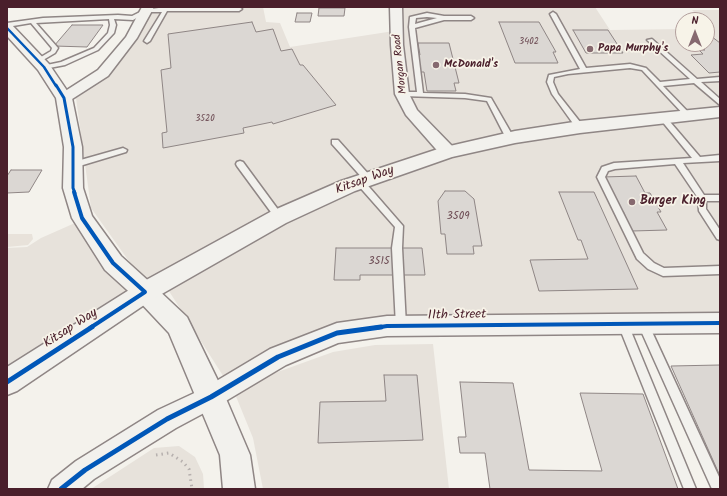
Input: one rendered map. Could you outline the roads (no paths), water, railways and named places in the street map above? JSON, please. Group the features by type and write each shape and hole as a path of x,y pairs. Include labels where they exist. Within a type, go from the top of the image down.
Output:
{"main road":[{"path":"7,27 41,64 64,98 73,147 73,188 82,218 113,263 178,324 211,396 235,455 239,489"},
{"name":"Kitsap Way","path":"7,382 145,292 280,217 325,196 364,181 448,152 510,138 580,127 718,112"}],"street":[{"name":"Morgan Road","path":"396,7 397,45 402,94 412,112 448,152"},
{"path":"64,98 93,81 103,73 131,38 147,9"},
{"name":"11th Street","path":"60,489 85,470 152,428 278,357 336,333 401,326 720,323"}],"lane":[{"path":"7,27 32,21 118,17 133,18 147,9 239,8"},
{"path":"147,41 166,9"},
{"path":"553,14 584,71"},
{"path":"420,94 412,27 413,16 427,15 444,18 470,18"},
{"path":"41,64 63,64 96,49 111,33 113,25 111,18"},
{"path":"412,27 444,18"},
{"path":"32,21 55,48 41,64"},
{"path":"650,40 695,81 718,112"},
{"path":"580,127 555,94 550,82 551,76 630,66 644,69 688,115"},
{"path":"658,84 720,79"},
{"path":"402,94 465,96 489,99 510,138"},
{"path":"663,118 698,160"},
{"path":"335,142 399,226 397,248 401,326"},
{"path":"73,165 123,150"},
{"path":"720,158 614,166 605,169 601,177 640,256 650,266 663,272 720,270"},
{"path":"677,161 702,198 702,209 720,237"},
{"path":"240,164 280,217"},
{"path":"702,198 720,198"},
{"path":"633,324 690,489"},
{"path":"633,324 718,489"}],"place":[{"name":"Papa Murphy's","path":"590,49"},
{"name":"McDonald's","path":"436,65"},
{"name":"Burger King","path":"632,202"}]}
